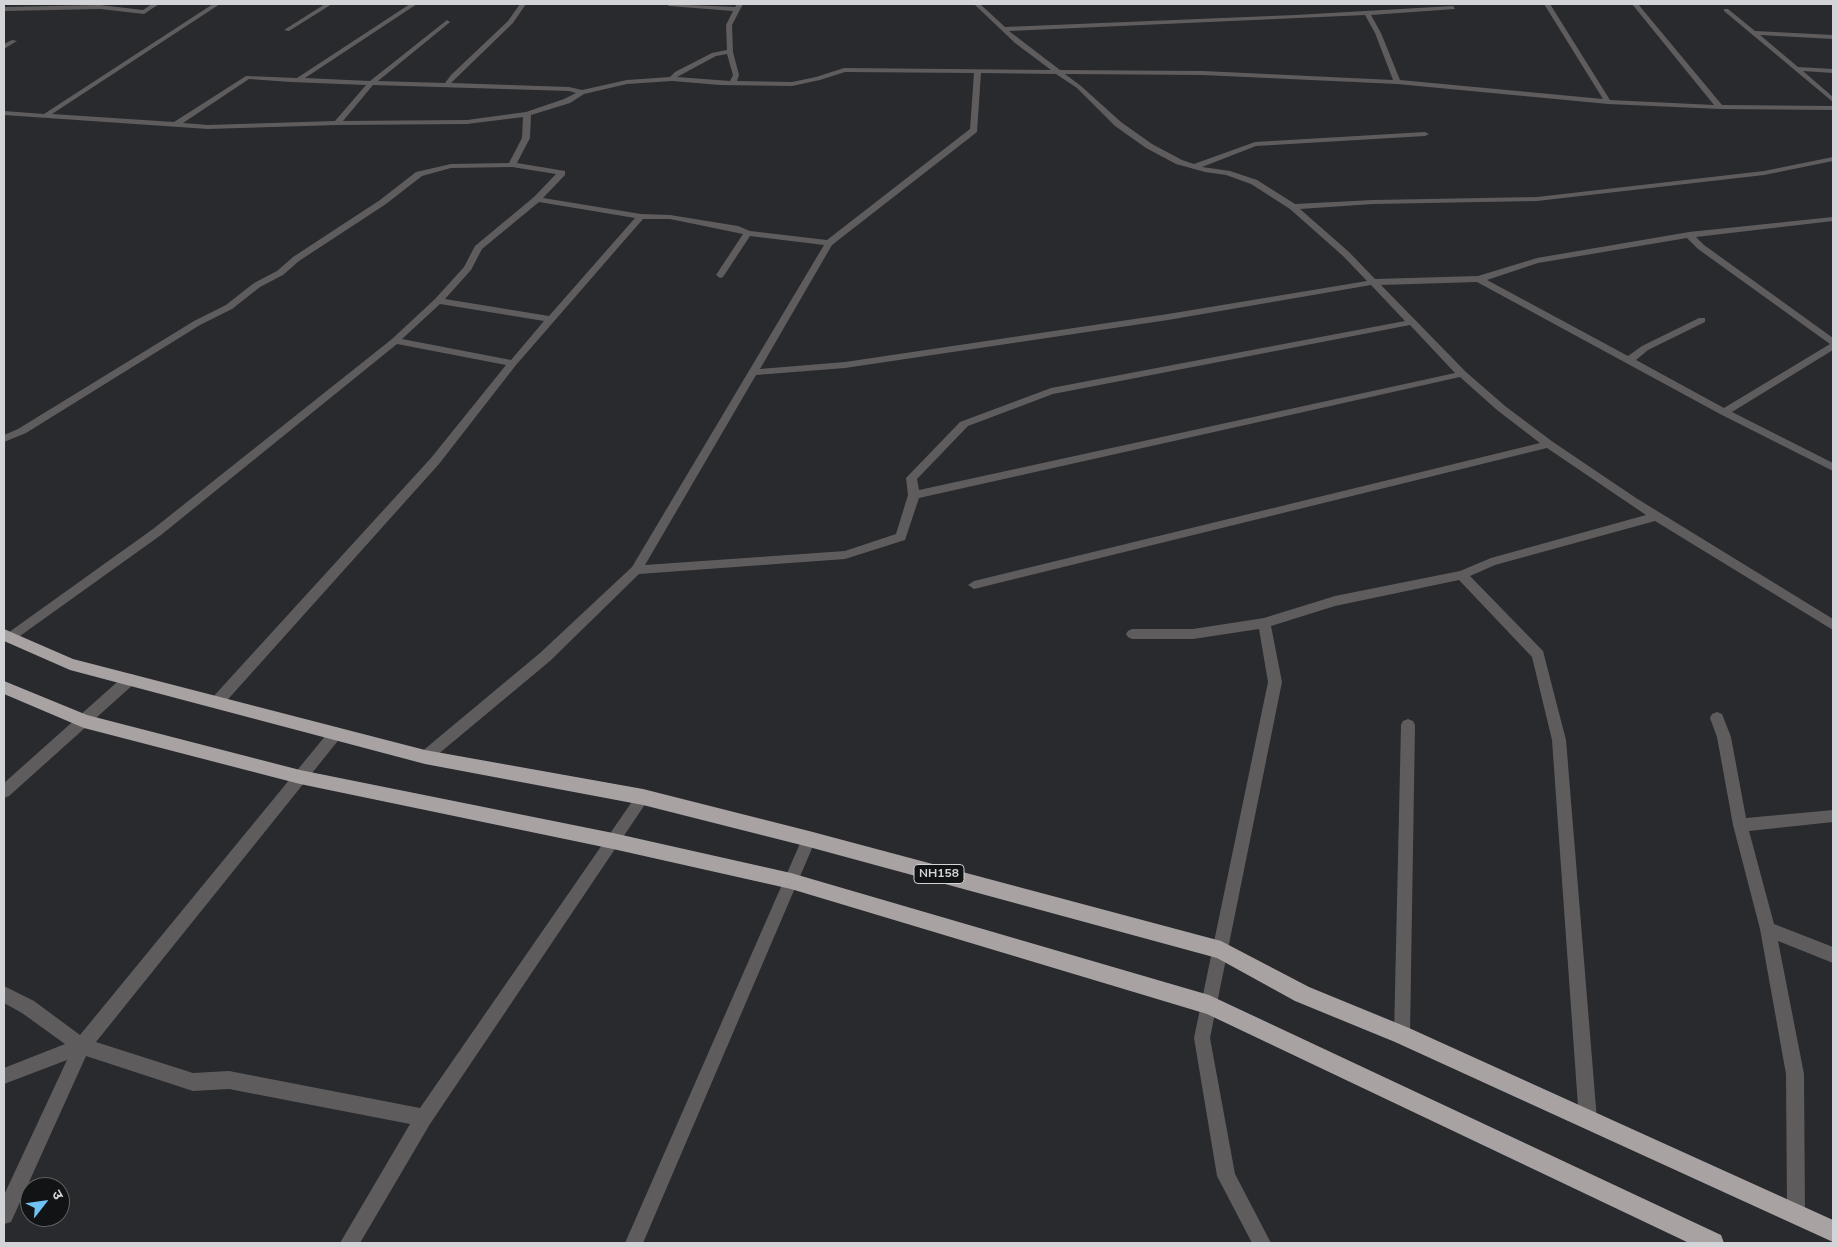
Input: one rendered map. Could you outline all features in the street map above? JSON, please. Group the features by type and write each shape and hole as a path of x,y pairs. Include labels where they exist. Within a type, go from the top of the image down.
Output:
{"highway":[{"name":"NH158","path":"6,636 70,664 336,733 425,756 643,797 808,839 1221,950 1302,994 1402,1035 1833,1232"},
{"path":"4,687 84,721 300,777 613,840 791,881 1209,1005 1713,1243"}],"street":[{"path":"4,9 100,6 144,12 156,4"},
{"path":"47,114 218,4"},
{"path":"288,30 329,4"},
{"path":"300,79 414,4"},
{"path":"446,86 453,76 511,22 523,4"},
{"path":"669,4 738,7 729,25 730,52 736,76 733,82"},
{"path":"979,4 1018,42 1078,87 1133,135 1180,162 1254,182 1293,207 1327,236 1374,282 1462,374 1500,408 1549,444 1657,516 1833,625"},
{"path":"1546,4 1608,102"},
{"path":"1635,4 1720,106"},
{"path":"1005,29 1452,8"},
{"path":"1726,10 1833,100"},
{"path":"1367,13 1378,33 1397,82"},
{"path":"337,122 371,83 447,22"},
{"path":"1755,33 1833,37"},
{"path":"4,47 14,41"},
{"path":"672,79 677,73 714,54 730,52"},
{"path":"1797,69 1833,71"},
{"path":"4,112 208,127 337,122 467,122 527,114 567,101 582,92 627,82 672,79 720,83 792,84 818,79 844,70 1203,73 1397,82 1608,102 1833,108"},
{"path":"425,756 545,657 636,570 829,243 974,130 978,71"},
{"path":"174,125 248,77 446,86 569,89 582,92"},
{"path":"512,165 526,138 527,114"},
{"path":"1194,167 1255,144 1425,134"},
{"path":"1293,207 1373,202 1537,199 1764,173 1833,159"},
{"path":"4,439 22,431 197,323 228,307 257,285 280,273 296,259 383,202 419,174 451,166 512,165 562,173 537,199 478,248 468,268 438,301 394,342 157,532 6,636"},
{"path":"537,199 641,216 670,217 738,229 748,233 829,243"},
{"path":"217,702 435,461 514,363 641,216"},
{"path":"754,372 845,366 1374,282 1479,279 1537,261 1689,235 1833,219"},
{"path":"720,275 748,233"},
{"path":"1689,235 1701,247 1833,342"},
{"path":"1479,279 1724,412 1833,467"},
{"path":"438,301 551,320"},
{"path":"1628,361 1645,348 1702,320"},
{"path":"636,570 845,555 900,537 914,495 912,478 964,424 1051,391 1412,322"},
{"path":"394,342 514,363"},
{"path":"1724,412 1833,346"},
{"path":"914,495 1462,374"},
{"path":"974,585 1549,444"},
{"path":"1132,634 1193,634 1264,624 1335,601 1462,575 1491,562 1657,516"},
{"path":"1462,575 1538,655 1559,740 1588,1120"},
{"path":"1262,1243 1226,1176 1202,1038 1276,682 1264,624"},
{"path":"4,792 130,679"},
{"path":"1717,718 1724,737 1740,826 1768,929 1795,1074 1796,1214"},
{"path":"1402,1035 1408,725"},
{"path":"4,1215 82,1046 336,733"},
{"path":"349,1243 424,1118 643,797"},
{"path":"1740,826 1833,816"},
{"path":"634,1243 808,839"},
{"path":"1768,929 1833,955"},
{"path":"4,994 28,1007 82,1046 193,1082 229,1080 424,1118"},
{"path":"4,1076 82,1046"}]}
